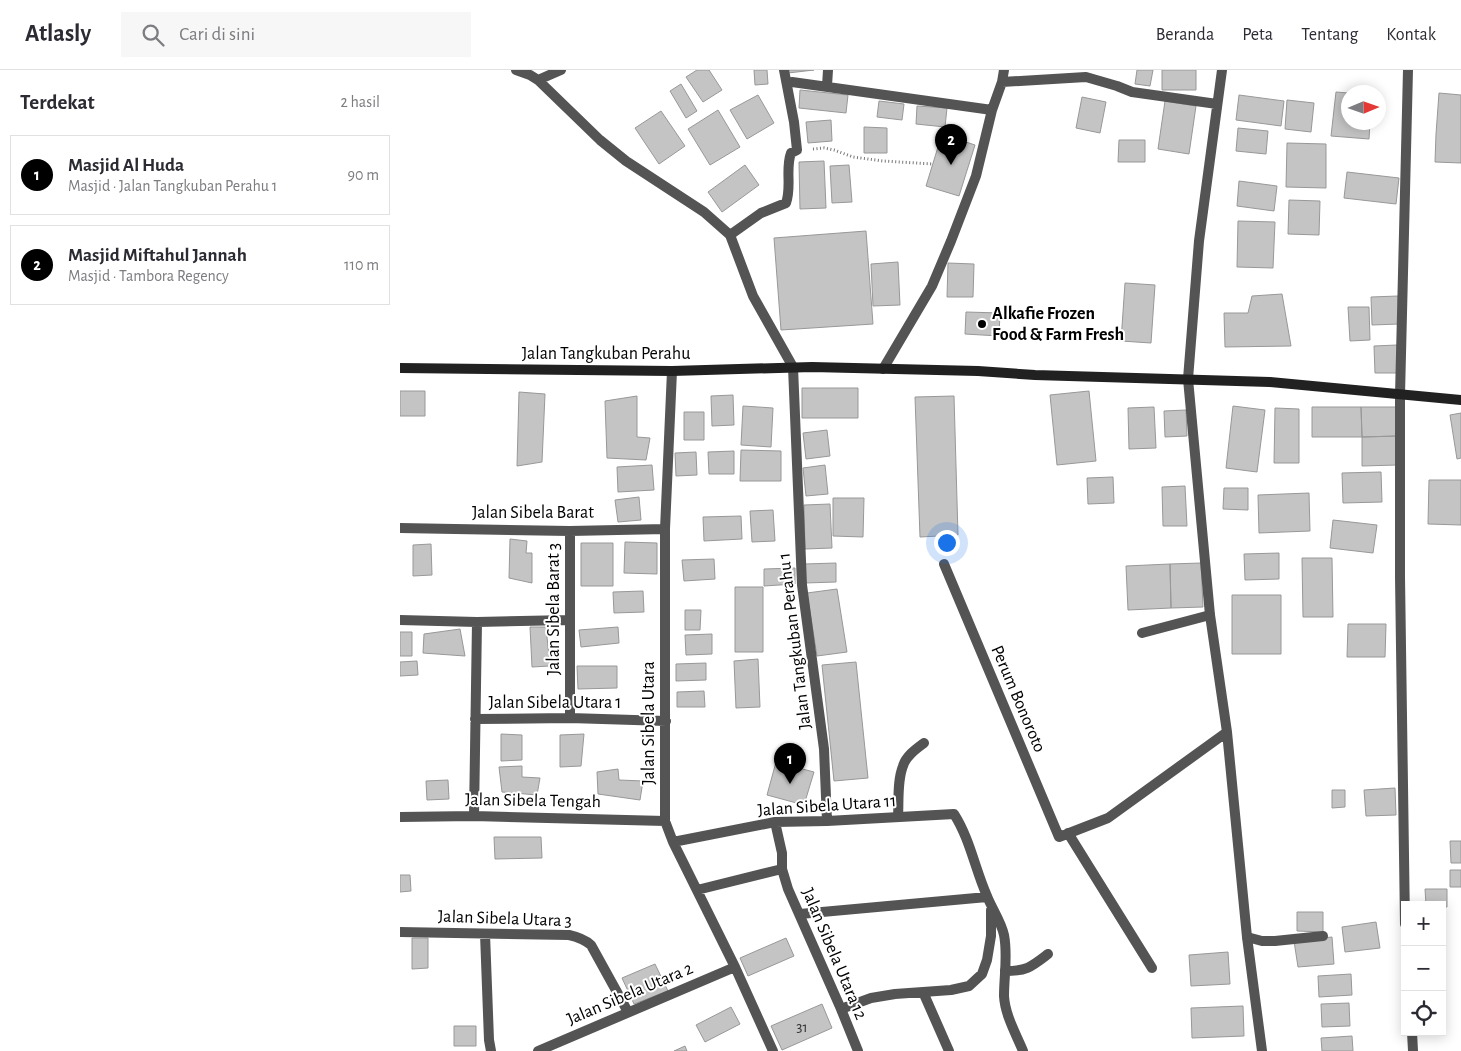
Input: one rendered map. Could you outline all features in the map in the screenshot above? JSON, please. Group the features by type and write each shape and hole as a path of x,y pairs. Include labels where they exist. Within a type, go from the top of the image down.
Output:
{"main road":[{"name":"Jalan Tangkuban Perahu","path":"400,368 672,372 793,367 879,369 1270,382 1461,400"}],"street":[{"path":"538,80 561,70"},
{"path":"730,235 761,213 786,203 789,194 788,160 790,153 797,150 794,122 784,70"},
{"path":"827,86 828,70"},
{"path":"879,369 932,286 951,241 976,176 1004,70"},
{"path":"1222,70 1199,241 1188,379 1210,615 1228,732 1247,937 1262,1051"},
{"path":"1405,901 1400,568 1400,395 1408,70"},
{"path":"519,71 538,80 600,140 626,161 704,212 730,235 753,296 793,367"},
{"path":"1002,82 1086,77 1132,92 1217,104"},
{"path":"792,82 992,110"},
{"name":"Jalan Tangkuban Perahu 1","path":"793,367 802,585 824,749 827,821"},
{"name":"Jalan Sibela Utara","path":"672,372 665,529 665,821 673,842 736,967 773,1051"},
{"name":"Jalan Sibela Barat","path":"400,528 570,531 665,529"},
{"name":"Jalan Sibela Barat 3","path":"570,531 570,718"},
{"name":"Perum Bonoroto","path":"944,564 1059,836 1068,833 1152,968"},
{"path":"1142,633 1210,615"},
{"path":"400,620 477,622 570,620"},
{"path":"474,816 477,622"},
{"name":"Jalan Sibela Utara 1","path":"475,719 570,718 666,722"},
{"path":"1068,833 1108,818 1228,732"},
{"path":"898,817 899,782 903,765 912,752 924,743"},
{"name":"Jalan Sibela Utara 11","path":"673,842 774,822 954,814 964,833 989,901"},
{"name":"Jalan Sibela Tengah","path":"400,816 665,821"},
{"name":"Jalan Sibela Utara 12","path":"774,822 782,853 782,869 788,889 858,1051"},
{"path":"697,890 782,869"},
{"path":"800,914 989,901"},
{"path":"989,901 1004,934 1006,956 1004,998 1006,1009 1023,1051"},
{"path":"841,1009 871,998 895,994 951,990 969,986 982,974 987,960 991,936 989,901"},
{"name":"Jalan Sibela Utara 3","path":"400,932 569,935 584,939 595,952 628,1012"},
{"path":"485,934 491,1051"},
{"path":"1247,937 1269,941 1323,936"},
{"path":"1005,970 1019,971 1029,968 1048,954"},
{"name":"Jalan Sibela Utara 2","path":"538,1051 736,967"},
{"path":"923,992 949,1051"},
{"path":"1412,1036 1413,1051"}],"path":[{"path":"797,150 824,148 853,157 933,164"}],"building":[{"path":"697,70 709,70 722,90 703,102 686,77"},
{"path":"754,70 767,70 768,84 755,85"},
{"path":"787,70 814,70 788,73"},
{"path":"1137,70 1153,70 1150,86 1135,84"},
{"path":"1162,70 1196,70 1196,90 1162,90"},
{"path":"681,84 697,111 686,118 670,91"},
{"path":"800,90 848,95 846,113 799,108"},
{"path":"1336,92 1341,92 1341,130 1370,130 1369,139 1331,136"},
{"path":"1439,93 1461,95 1461,163 1435,162"},
{"path":"758,95 774,123 747,139 730,110"},
{"path":"1239,95 1284,101 1281,126 1236,120"},
{"path":"1082,97 1106,102 1100,133 1076,128"},
{"path":"1287,100 1314,103 1311,132 1285,129"},
{"path":"879,101 904,104 902,120 877,117"},
{"path":"1165,101 1196,106 1189,154 1158,149"},
{"path":"917,106 947,108 945,127 916,124"},
{"path":"718,110 740,147 710,165 688,129"},
{"path":"661,111 685,146 659,164 635,128"},
{"path":"831,120 832,141 808,143 806,122"},
{"path":"864,127 887,128 887,153 864,153"},
{"path":"1238,128 1268,131 1266,154 1236,151"},
{"path":"942,134 975,145 959,196 926,186"},
{"path":"1119,140 1145,140 1145,162 1118,162"},
{"path":"1287,143 1326,144 1326,188 1286,187"},
{"path":"824,161 826,208 800,209 799,162"},
{"path":"745,165 759,185 722,212 708,192"},
{"path":"849,165 852,202 832,203 830,166"},
{"path":"1347,172 1399,178 1396,204 1344,198"},
{"path":"1239,181 1277,186 1274,211 1237,206"},
{"path":"1289,200 1320,201 1319,235 1288,234"},
{"path":"1238,221 1275,222 1273,268 1237,267"},
{"path":"866,231 873,324 781,330 774,238"},
{"path":"898,262 900,305 873,306 871,264"},
{"path":"948,263 974,264 973,297 947,297"},
{"path":"1125,283 1155,285 1151,343 1121,341"},
{"path":"1282,294 1291,346 1225,347 1224,313 1248,313 1252,296"},
{"path":"1398,296 1399,324 1372,325 1371,297"},
{"path":"1348,307 1369,307 1370,340 1350,341"},
{"name":"Alkafie Frozen Food & Farm Fresh","path":"966,312 1000,313 999,336 965,334"},
{"path":"1397,345 1398,373 1375,373 1374,346"},
{"path":"802,388 858,388 858,418 802,418"},
{"path":"400,391 425,391 425,416 400,416"},
{"path":"1089,391 1096,461 1057,465 1050,395"},
{"path":"519,392 545,394 542,462 517,466"},
{"path":"733,395 734,425 712,426 711,396"},
{"path":"637,396 637,437 650,438 646,460 607,458 605,401"},
{"path":"954,396 958,535 920,537 915,397"},
{"path":"743,406 773,408 771,447 741,445"},
{"path":"1233,406 1265,410 1257,472 1226,468"},
{"path":"1154,407 1156,448 1129,449 1128,408"},
{"path":"1312,407 1361,407 1362,437 1312,437"},
{"path":"1361,407 1397,407 1397,436 1362,437"},
{"path":"1275,408 1299,409 1299,463 1274,463"},
{"path":"1186,410 1187,436 1165,437 1164,411"},
{"path":"684,412 704,412 704,440 684,440"},
{"path":"1461,413 1461,458 1457,459 1450,415"},
{"path":"827,430 830,456 806,459 803,433"},
{"path":"1397,436 1397,465 1362,466 1362,437"},
{"path":"741,450 781,451 781,481 740,481"},
{"path":"734,451 734,474 709,474 708,452"},
{"path":"696,452 697,475 676,476 675,453"},
{"path":"652,465 654,490 618,492 617,467"},
{"path":"825,465 828,494 806,496 803,468"},
{"path":"1381,472 1382,502 1343,503 1342,473"},
{"path":"1113,477 1114,503 1088,504 1087,478"},
{"path":"1429,480 1461,480 1461,525 1428,524"},
{"path":"1185,486 1187,526 1163,526 1162,487"},
{"path":"1224,488 1248,488 1248,510 1223,509"},
{"path":"1309,493 1310,531 1259,533 1258,495"},
{"path":"639,497 641,520 618,522 615,500"},
{"path":"833,498 864,498 863,537 833,536"},
{"path":"830,504 832,548 805,549 804,505"},
{"path":"773,510 775,541 752,542 750,511"},
{"path":"741,516 742,539 704,541 703,517"},
{"path":"1333,520 1377,525 1373,553 1330,548"},
{"path":"510,539 527,541 526,553 532,553 532,583 509,578"},
{"path":"625,542 657,543 657,574 624,573"},
{"path":"581,543 613,543 613,586 581,586"},
{"path":"431,544 432,575 413,576 413,545"},
{"path":"1279,553 1279,579 1245,580 1244,554"},
{"path":"1302,558 1332,558 1333,617 1303,617"},
{"path":"714,559 715,579 684,581 682,560"},
{"path":"836,563 836,582 805,583 804,564"},
{"path":"1201,563 1203,607 1171,608 1170,564"},
{"path":"1170,564 1171,608 1128,610 1126,566"},
{"path":"795,568 795,584 764,586 764,569"},
{"path":"735,587 763,587 763,652 735,652"},
{"path":"837,589 847,652 817,656 807,593"},
{"path":"643,591 644,612 614,613 613,592"},
{"path":"1232,595 1281,595 1281,654 1232,654"},
{"path":"685,610 701,610 700,630 685,630"},
{"path":"1348,624 1386,624 1385,657 1347,657"},
{"path":"530,627 546,627 550,666 532,667"},
{"path":"618,627 619,643 581,647 579,630"},
{"path":"460,629 465,656 423,653 424,634"},
{"path":"400,632 412,632 412,656 400,656"},
{"path":"712,634 712,654 686,655 685,635"},
{"path":"758,659 760,707 736,708 734,661"},
{"path":"417,661 418,675 400,676 400,662"},
{"path":"856,662 868,778 834,781 822,665"},
{"path":"706,663 706,680 676,681 676,664"},
{"path":"577,666 617,666 617,688 578,689"},
{"path":"704,691 705,707 677,707 677,692"},
{"path":"501,734 522,735 522,760 501,761"},
{"path":"584,734 581,766 560,767 560,735"},
{"path":"776,762 814,772 804,805 767,795"},
{"path":"522,766 522,777 540,778 537,795 502,792 499,767"},
{"path":"618,769 619,780 643,781 640,800 598,794 597,772"},
{"path":"448,780 449,799 427,800 426,781"},
{"path":"1395,788 1396,815 1366,816 1364,790"},
{"path":"1332,790 1345,790 1345,807 1332,808"},
{"path":"494,837 541,837 542,858 495,859"},
{"path":"1450,841 1461,841 1461,863 1451,863"},
{"path":"1450,870 1461,870 1461,887 1450,887"},
{"path":"400,875 410,875 411,891 400,892"},
{"path":"1425,889 1447,889 1447,907 1446,901 1426,901"},
{"path":"1297,912 1323,912 1323,932 1297,931"},
{"path":"1376,922 1380,948 1345,952 1342,927"},
{"path":"1332,937 1334,964 1298,967 1294,941"},
{"path":"412,938 428,938 428,968 412,969"},
{"path":"786,938 794,956 748,976 740,958"},
{"path":"1228,952 1230,984 1191,986 1189,955"},
{"path":"655,964 668,991 634,1004 622,978"},
{"path":"1351,974 1352,995 1319,997 1318,976"},
{"path":"1349,1003 1350,1026 1322,1027 1321,1004"},
{"path":"822,1004 832,1028 782,1050 771,1026"},
{"path":"1243,1006 1244,1036 1192,1038 1191,1008"},
{"path":"731,1007 740,1024 705,1042 696,1025"},
{"path":"454,1026 476,1026 476,1046 454,1046"},
{"path":"1352,1036 1353,1051 1322,1051 1321,1038"},
{"path":"685,1046 687,1051 674,1051"}],"place":[{"name":"Masjid Miftahul Jannah","path":"951,165"},
{"name":"Alkafie Frozen Food & Farm Fresh","path":"982,324"},
{"name":"Masjid Al Huda","path":"790,784"}]}
